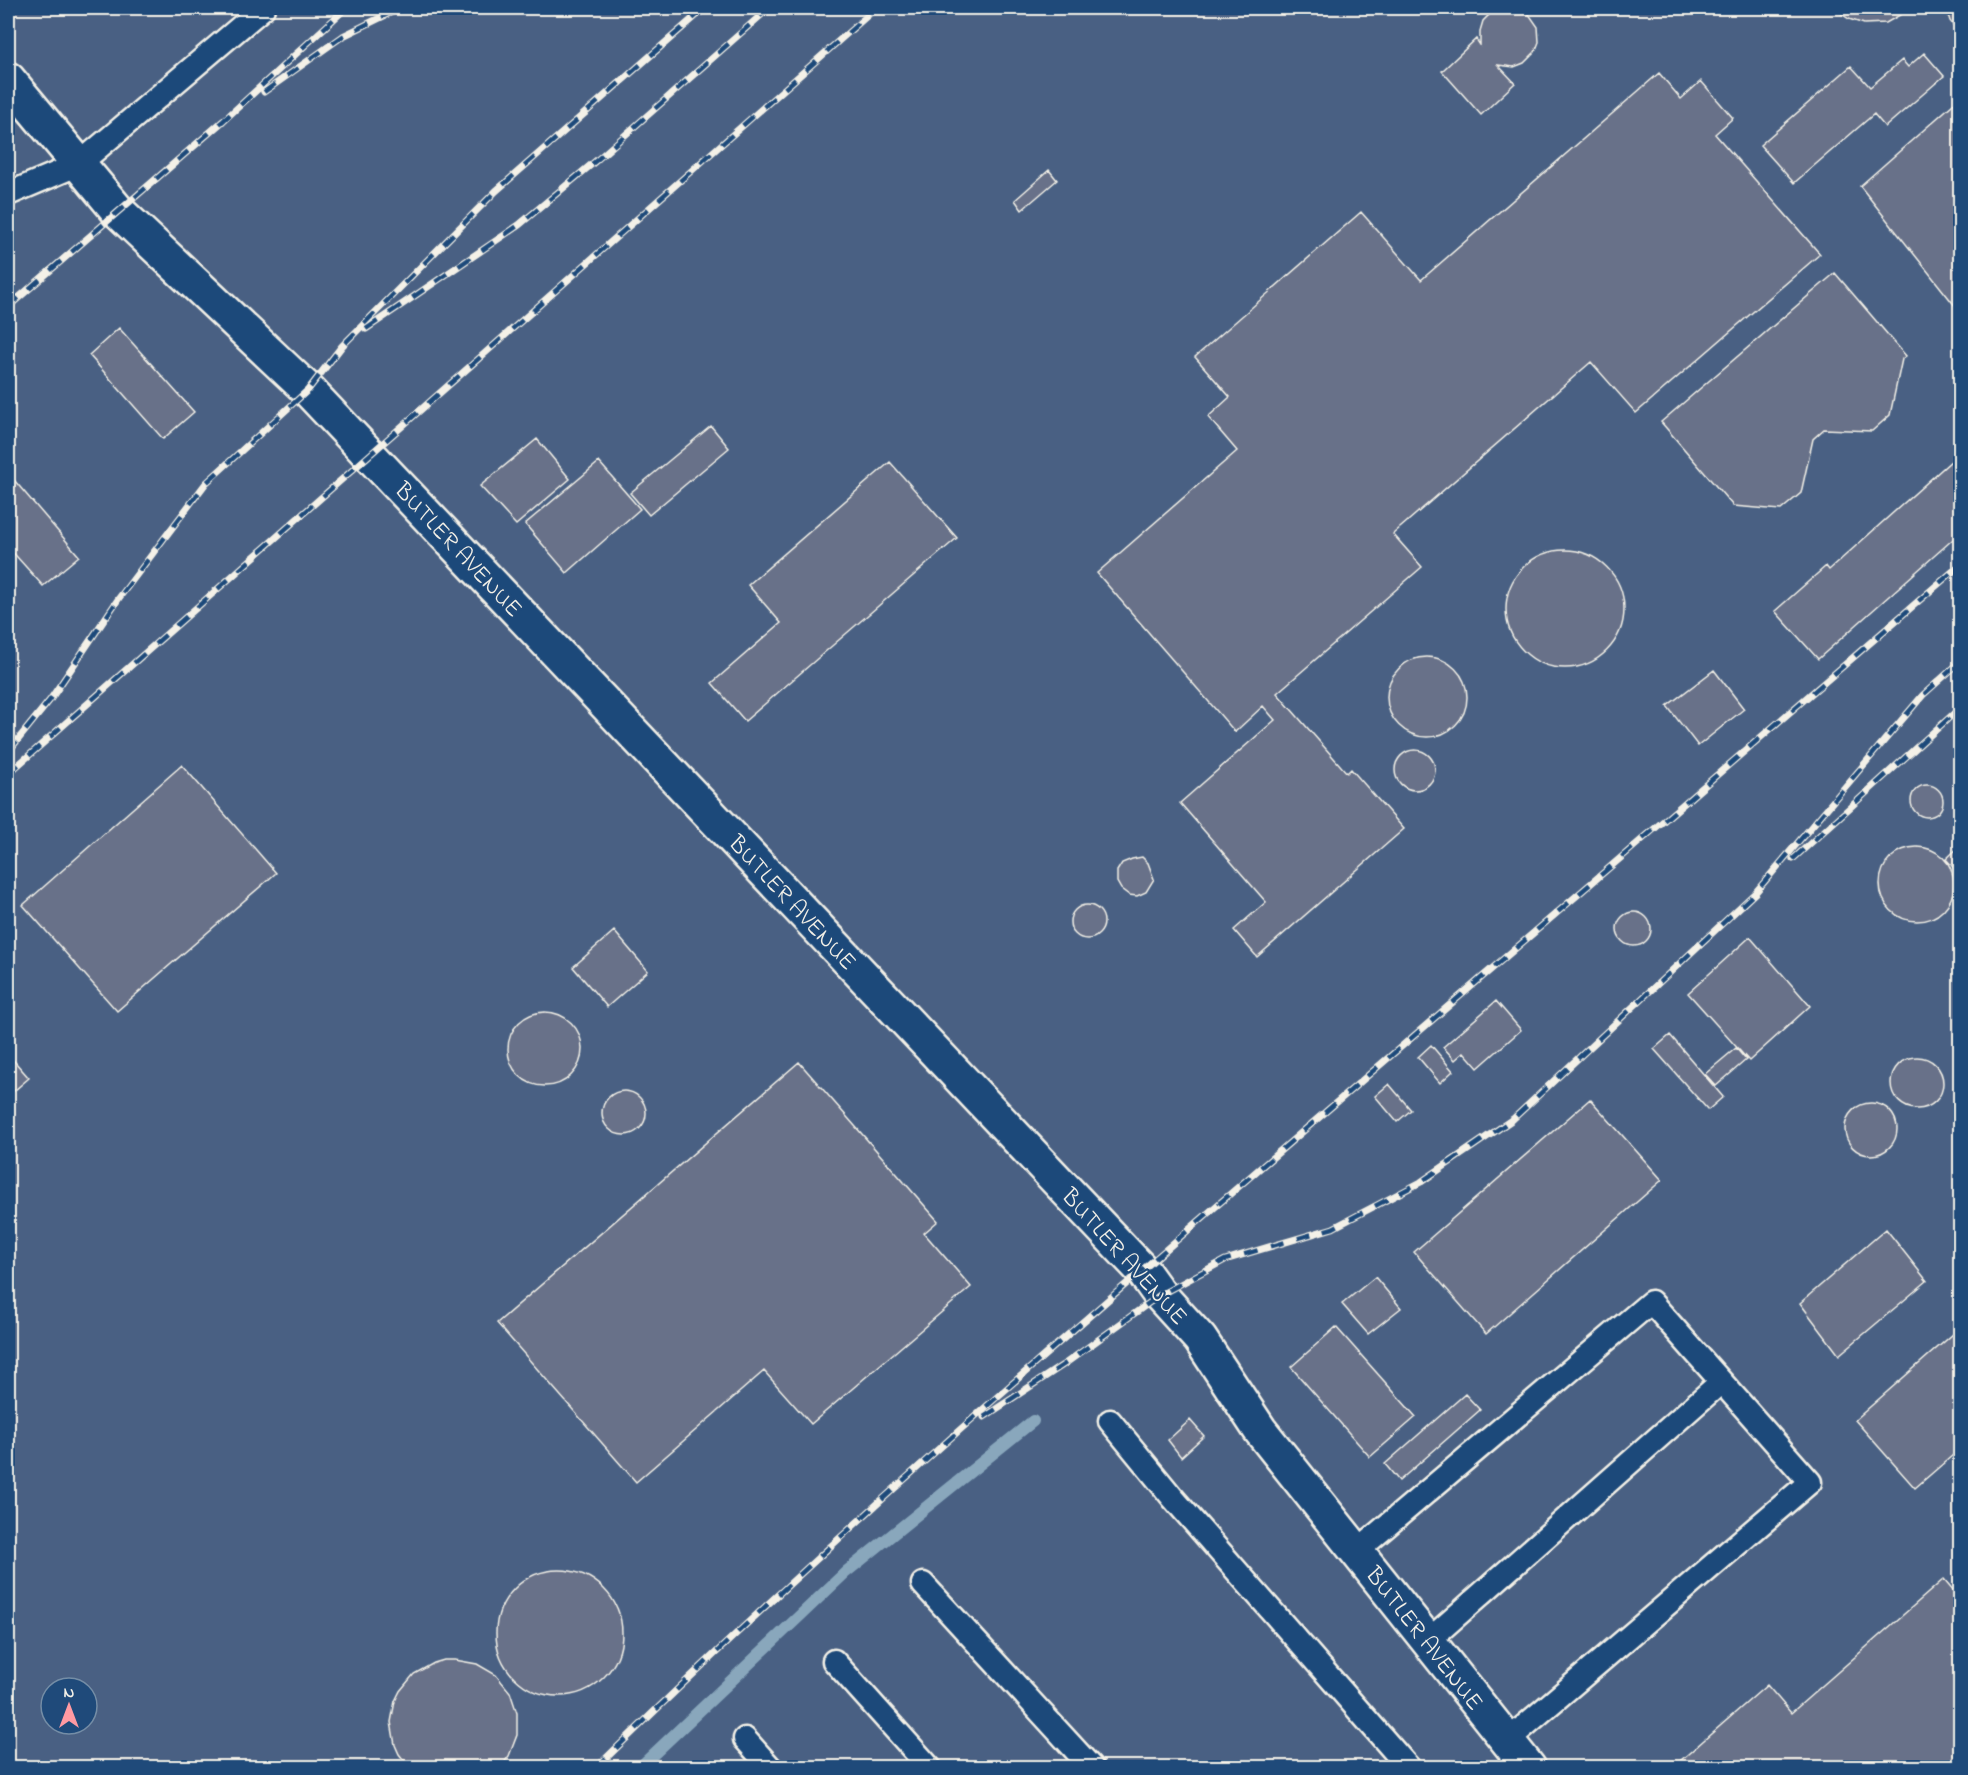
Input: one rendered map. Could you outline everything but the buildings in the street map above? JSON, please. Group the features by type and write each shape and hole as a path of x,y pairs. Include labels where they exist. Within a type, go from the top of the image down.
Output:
{"street":[{"name":"BUTLER AVENUE","path":"8,79 118,211 316,398 1142,1270 1160,1295 1200,1339 1260,1430 1528,1767"}],"lane":[{"path":"8,194 79,164 262,8"},
{"path":"1357,1551 1651,1302 1810,1482 1507,1740"},
{"path":"1428,1641 1721,1382"},
{"path":"1110,1421 1173,1498 1409,1767"},
{"path":"923,1584 1092,1767"},
{"path":"834,1661 930,1767"},
{"path":"745,1739 771,1767"}],"shaded area":[{"path":"8,8 1960,8 1960,1767 8,1768"}],"waterway":[{"path":"639,1768 846,1572 1033,1421"}],"railway":[{"path":"8,307 223,121 346,8"},
{"path":"264,92 343,36 400,8"},
{"path":"8,752 50,700 119,598 206,483 308,390 342,346 496,191 705,8"},
{"path":"366,329 519,225 598,159 769,8"},
{"path":"8,774 876,8"},
{"path":"596,1768 766,1606 1028,1370 1958,567"},
{"path":"984,1417 1066,1363 1160,1295 1225,1260 1333,1228 1421,1182 1513,1119 1755,893 1923,695 1960,662"},
{"path":"1793,859 1960,708"}]}
